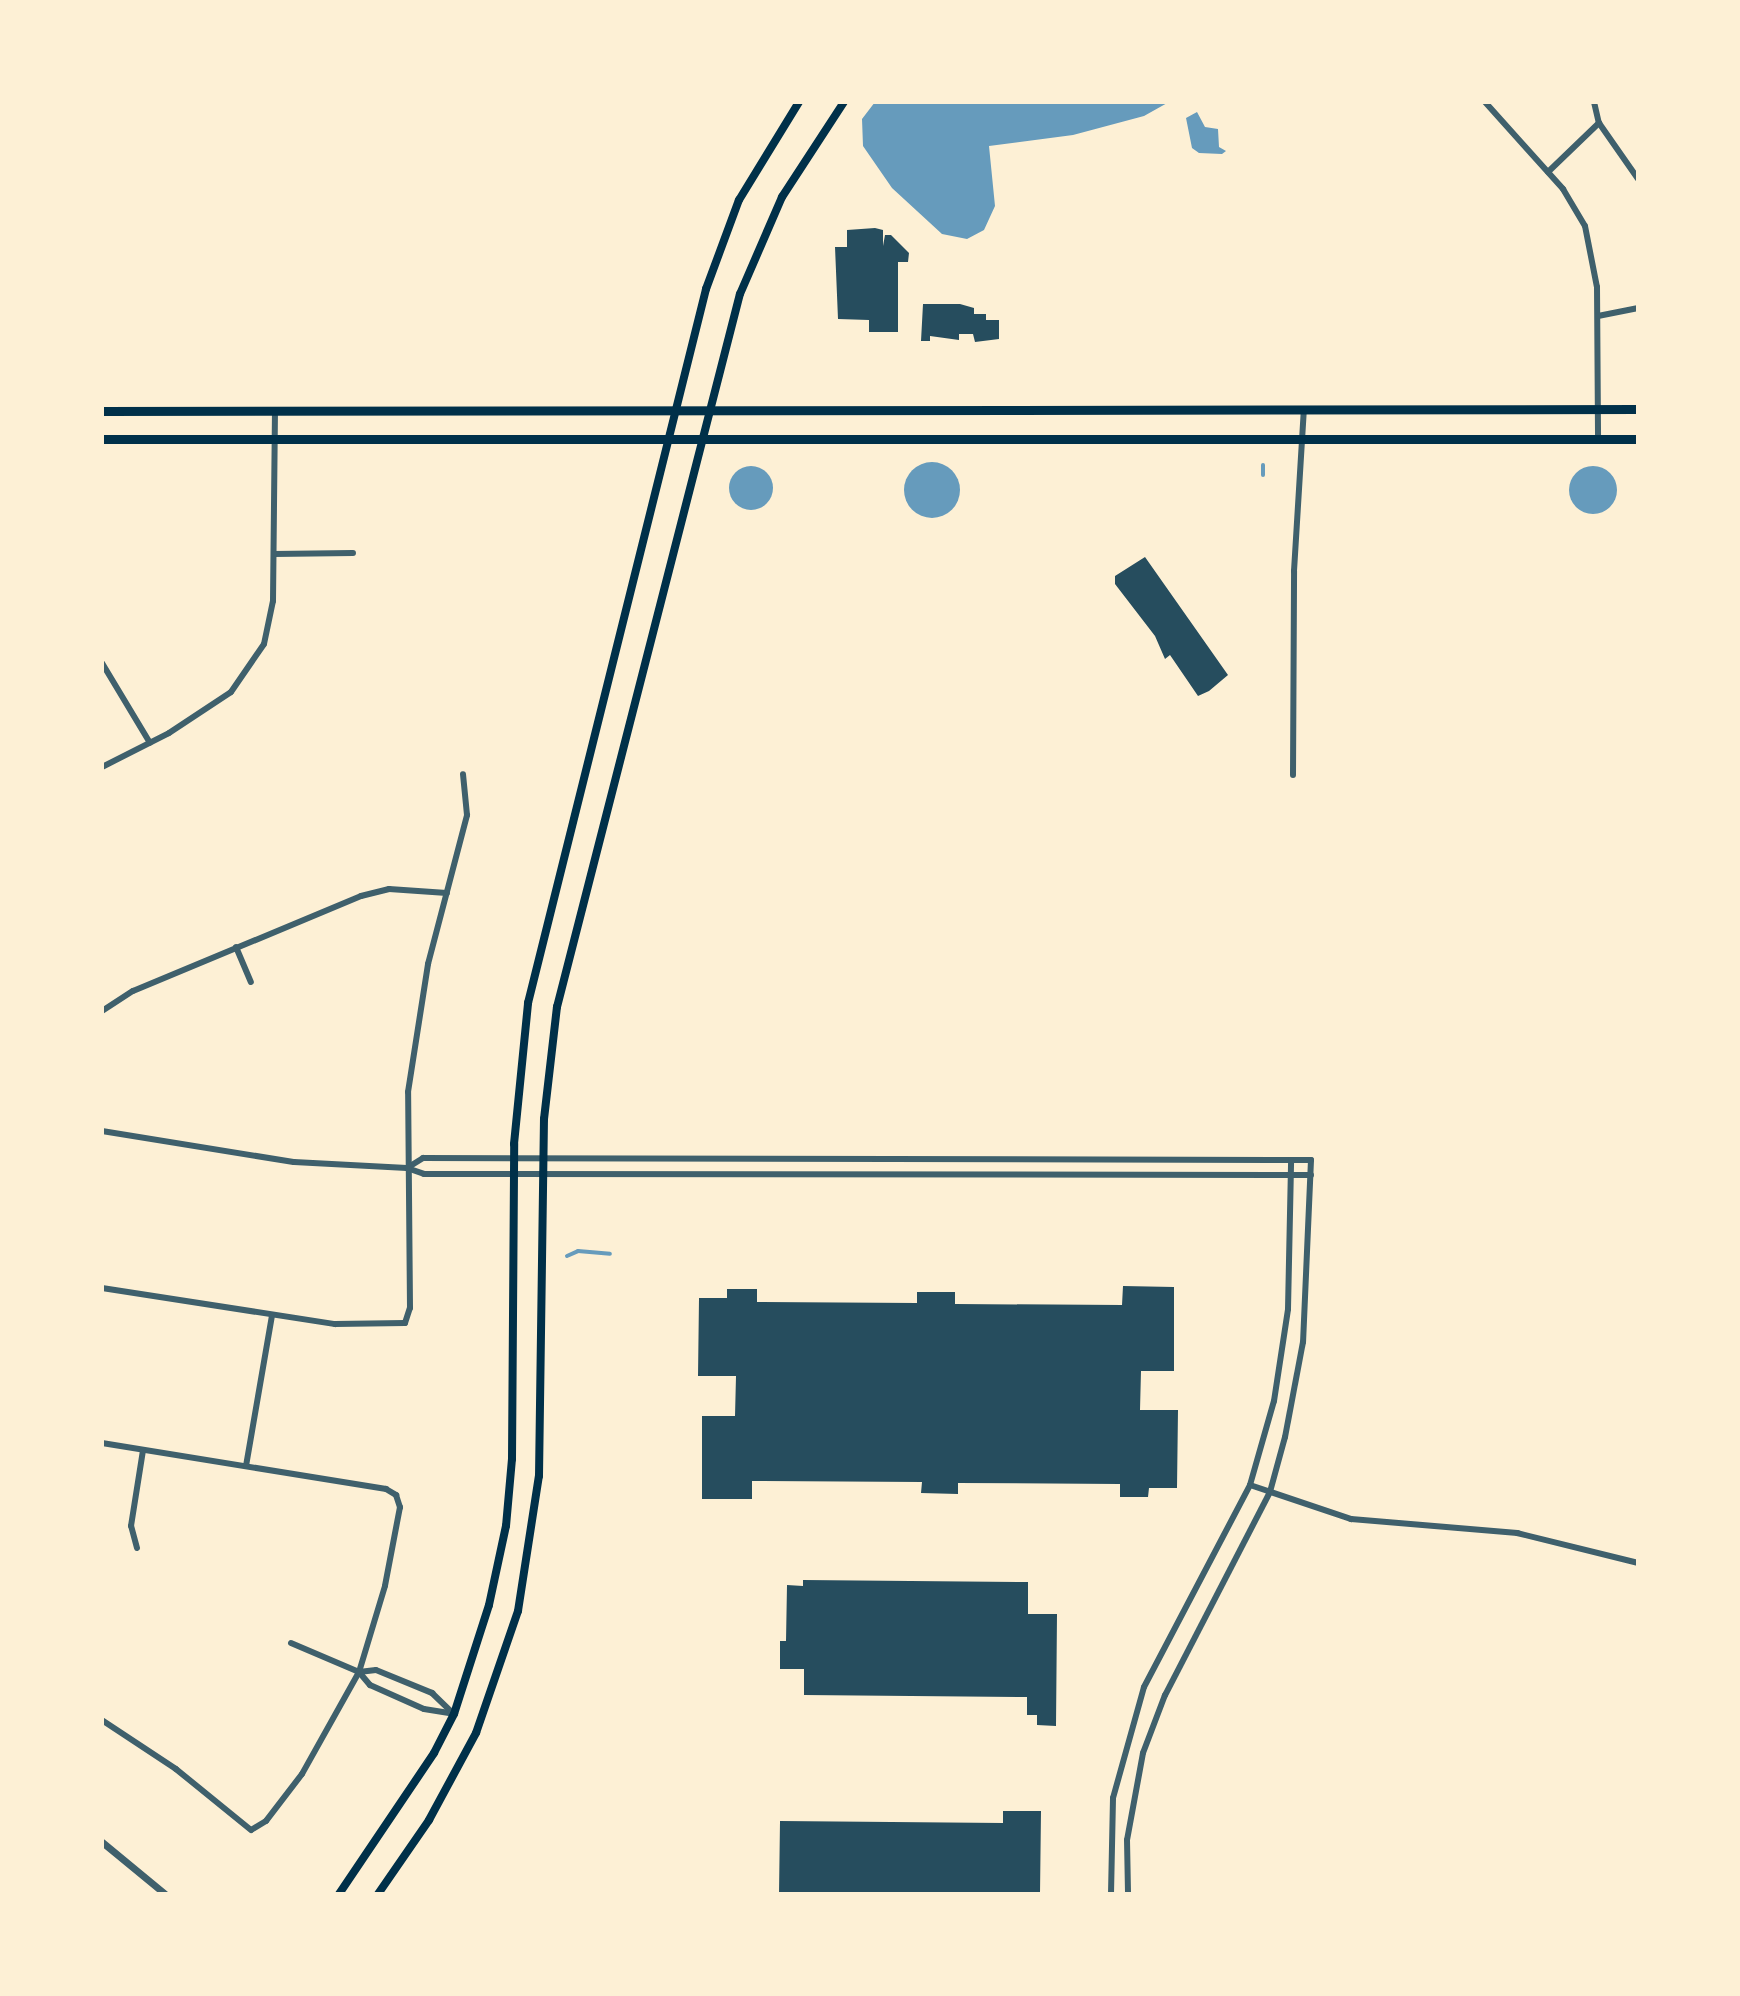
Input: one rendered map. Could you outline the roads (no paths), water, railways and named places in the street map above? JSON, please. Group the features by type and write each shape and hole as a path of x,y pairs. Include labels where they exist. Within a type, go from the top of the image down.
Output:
{"main road":[{"path":"339,1894 412,1792 454,1714 479,1643 506,1526 513,1420 514,1159 519,1058 528,1003 674,412 721,240 758,163 799,102"},
{"path":"378,1894 429,1820 476,1733 518,1611 539,1476 543,1159 557,1007 701,439 757,249 798,167 844,102"},
{"path":"102,411 1638,409"},
{"path":"102,439 1638,439"}],"street":[{"path":"1485,102 1548,172 1585,226 1596,265 1598,439"},
{"path":"1594,102 1599,123 1638,179"},
{"path":"1548,172 1599,123"},
{"path":"1598,316 1638,308"},
{"path":"1293,775 1300,441 1304,409"},
{"path":"102,767 150,743 231,692 250,669 271,625 275,411"},
{"path":"274,554 353,553"},
{"path":"102,663 150,743"},
{"path":"102,1288 335,1324 405,1323 410,1308 407,1168 416,1024 467,815 463,774"},
{"path":"102,1011 133,991 361,896 389,889 447,893"},
{"path":"236,947 251,982"},
{"path":"102,1131 294,1162 407,1168 424,1174 543,1177 1311,1175"},
{"path":"407,1168 423,1158 1311,1160 1303,1342 1270,1492 1165,1695 1143,1753 1127,1840 1128,1894"},
{"path":"958,1160 959,1177"},
{"path":"1111,1894 1108,1842 1113,1798 1144,1687 1250,1485 1283,1351 1291,1160"},
{"path":"246,1466 272,1315"},
{"path":"102,1443 246,1466 396,1495 400,1507 385,1586 359,1672 302,1774 266,1821 251,1830 176,1769 102,1720"},
{"path":"137,1548 131,1526 143,1450"},
{"path":"1250,1485 1351,1519 1517,1533 1638,1563"},
{"path":"291,1643 359,1672 370,1685 397,1697 454,1714"},
{"path":"359,1672 376,1670 432,1693 454,1714"},
{"path":"102,1842 165,1894"}],"water":[{"path":"875,102 1169,102 1144,116 1073,135 989,146 995,206 984,230 967,239 942,234 892,188 863,146 862,119"},
{"path":"1197,112 1205,127 1218,129 1219,147 1226,151 1222,154 1199,153 1192,148 1186,118"},
{"path":"932,462 952,470 960,490 952,510 932,518 912,510 904,490 912,470"},
{"path":"751,466 766,473 773,488 766,503 751,510 736,503 729,488 736,473"},
{"path":"1593,466 1610,473 1617,490 1610,507 1593,514 1576,507 1569,490 1576,473"}],"waterway":[{"path":"1263,465 1263,475"},
{"path":"567,1256 578,1251 610,1254"}]}
